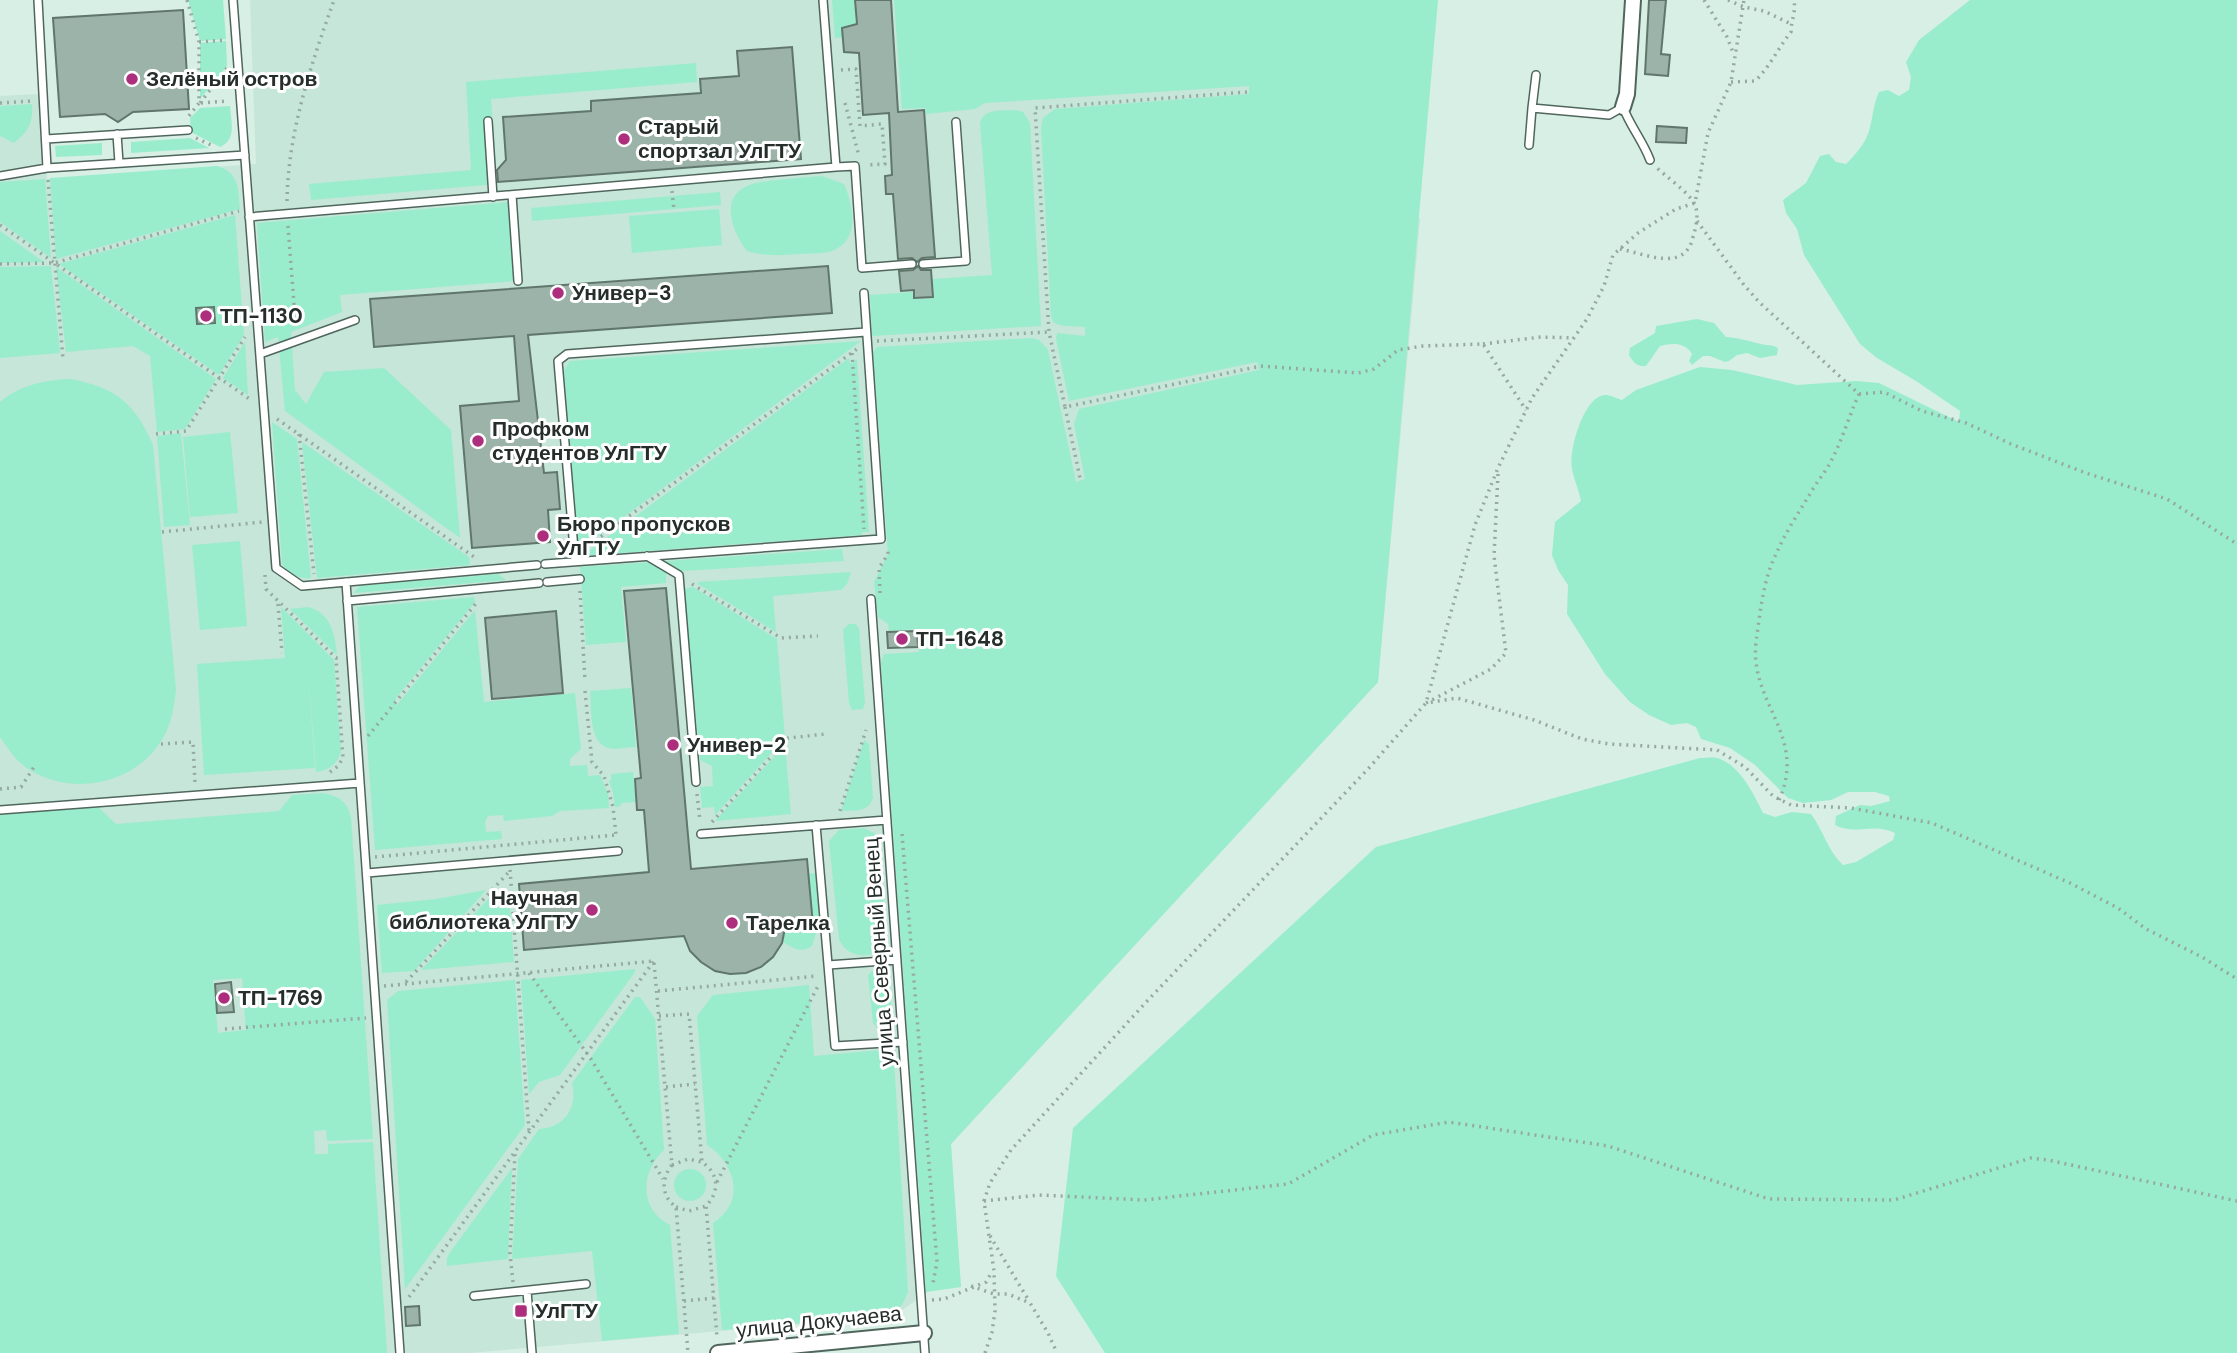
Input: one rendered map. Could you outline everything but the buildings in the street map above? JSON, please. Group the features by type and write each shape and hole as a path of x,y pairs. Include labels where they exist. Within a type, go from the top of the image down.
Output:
{"street":[{"path":"1623,107 1627,94 1633,0"},
{"name":"улица Докучаева","path":"718,1353 924,1333"}],"lane":[{"path":"38,0 47,168"},
{"path":"233,0 276,568 302,586 575,561 881,539 864,293"},
{"path":"823,0 836,167"},
{"path":"1529,145 1536,75"},
{"path":"1532,108 1609,115 1623,107 1628,122 1643,141 1650,160"},
{"path":"488,121 493,197"},
{"path":"923,264 966,261 956,122"},
{"path":"46,139 188,130"},
{"path":"117,135 119,163"},
{"path":"0,176 47,168 245,155"},
{"path":"249,218 855,166 862,268 912,264"},
{"path":"512,195 518,281"},
{"path":"260,354 355,320"},
{"path":"575,561 558,361 567,354 866,332"},
{"path":"647,556 678,575 696,782"},
{"path":"347,601 580,579"},
{"path":"346,582 400,1353"},
{"name":"улица Северный Венец","path":"871,599 925,1353"},
{"path":"0,810 360,783"},
{"path":"701,834 887,820"},
{"path":"816,825 835,1046 903,1042"},
{"path":"367,873 618,851"},
{"path":"828,965 897,960"},
{"path":"474,1296 586,1284"},
{"path":"527,1291 532,1353"}],"path":[{"path":"187,0 199,42 200,103"},
{"path":"296,341 287,214 288,170 308,73 334,0"},
{"path":"1704,0 1727,37 1734,57"},
{"path":"1728,0 1744,7 1764,10 1791,24"},
{"path":"1618,249 1672,259 1685,256 1691,246 1697,220 1695,203 1708,133 1731,82 1744,0"},
{"path":"1731,82 1755,81 1768,69 1776,50 1791,32 1796,13 1794,0"},
{"path":"199,42 236,39"},
{"path":"188,130 188,117 237,55"},
{"path":"829,71 856,69 860,126 882,124 885,164 855,166"},
{"path":"1080,478 1049,332 1035,108 1247,92"},
{"path":"0,103 43,101"},
{"path":"200,103 241,101"},
{"path":"1650,160 1695,203"},
{"path":"47,168 63,359"},
{"path":"671,181 674,211"},
{"path":"1426,703 1472,536 1498,468 1532,398 1587,319 1604,286 1609,263 1618,249 1676,209 1695,203"},
{"path":"0,264 54,263 249,209"},
{"path":"1697,220 1752,294 1859,394 1884,392 1922,411 1966,423 2085,473 2167,499 2237,544"},
{"path":"0,225 492,569"},
{"path":"867,341 1049,332"},
{"path":"156,435 186,431 248,334 258,333"},
{"path":"1065,407 1261,366 1358,373 1374,369 1398,350 1541,337 1574,338"},
{"path":"1483,344 1526,410"},
{"path":"575,561 580,552 852,353 865,541"},
{"path":"1779,800 1786,784 1789,763 1786,743 1756,673 1756,645 1766,586 1775,556 1831,462 1859,394"},
{"path":"299,434 315,585"},
{"path":"985,1353 995,1311 994,1271 984,1201 990,1184 1011,1150 1149,999 1368,769 1426,703 1491,669 1506,653 1494,556 1498,468"},
{"path":"162,532 272,521"},
{"path":"881,604 879,568 888,554"},
{"path":"678,575 781,638 818,636"},
{"path":"580,579 585,681"},
{"path":"343,749 358,748 488,588"},
{"path":"278,602 282,653"},
{"path":"324,774 338,766 343,758 336,659"},
{"path":"586,691 592,762 604,776 613,807 618,851"},
{"path":"1426,703 1457,698 1534,720 1582,739 1609,744 1717,750 1745,767 1779,800 1790,805 1850,808 1932,823 2070,883 2118,908 2146,929 2202,957 2237,979"},
{"path":"836,824 866,730"},
{"path":"701,834 788,738 825,734"},
{"path":"161,744 192,743 195,784 208,783"},
{"path":"0,789 21,787 34,767"},
{"path":"696,782 701,834"},
{"path":"901,822 937,1262 930,1288 920,1291"},
{"path":"373,857 616,835"},
{"path":"509,861 529,1133"},
{"path":"404,984 510,871"},
{"path":"375,986 654,961"},
{"path":"654,961 672,1165 664,1180"},
{"path":"397,1304 404,1304 654,961"},
{"path":"529,973 587,1053 664,1180 667,1198 676,1207 690,1212 706,1206 716,1192 710,1168 702,1162 688,1158 672,1165"},
{"path":"657,992 823,976 716,1184"},
{"path":"659,1016 689,1014 702,1162"},
{"path":"225,1029 377,1017"},
{"path":"666,1087 695,1084"},
{"path":"984,1201 1039,1195 1144,1200 1288,1184 1373,1135 1449,1122 1608,1146 1769,1199 1894,1200 2031,1158 2237,1201"},
{"path":"514,1292 510,1254 515,1151"},
{"path":"706,1206 718,1353"},
{"path":"676,1207 688,1353"},
{"path":"988,1233 1048,1333 1057,1353"},
{"path":"922,1302 944,1299 986,1282 994,1271"},
{"path":"971,1286 994,1294 1008,1294 1030,1303"},
{"path":"684,1301 715,1298"}],"shaded area":[{"path":"250,0 1327,0 1420,220 1378,682 951,1144 961,1287 929,1291 894,1316 469,1353 0,1353 0,96 39,94 47,179 256,164"}],"green space":[{"path":"188,0 223,0 226,39 200,41"},
{"path":"832,0 854,0 857,36 835,38"},
{"path":"894,0 1438,0 1378,682 951,1144 961,1287 926,1292 881,663 884,654 919,652 918,629 889,631 888,624 878,617 874,582 888,554 873,352 877,347 1032,338 1039,340 1048,350 1076,482 1085,479 1074,424 1079,409 1259,370 1257,362 1069,401 1057,333 1085,336 1085,327 1057,324 1051,316 1041,128 1043,118 1055,109 1249,94 1249,86 985,103 975,109 926,114 925,108 902,109"},
{"path":"1970,0 2237,0 2237,1353 1105,1353 1056,1276 1073,1128 1376,847 1700,758 1717,758 1732,766 1750,789 1763,813 1775,817 1792,812 1811,814 1843,865 1856,862 1893,840 1895,833 1887,830 1850,829 1835,825 1836,816 1860,805 1871,806 1890,801 1889,796 1875,792 1848,792 1831,800 1803,803 1788,798 1755,765 1730,748 1701,739 1696,727 1687,723 1671,725 1630,702 1605,674 1567,614 1568,585 1552,555 1555,522 1581,501 1571,461 1579,425 1591,404 1598,397 1606,395 1622,400 1636,390 1700,367 1732,370 1797,385 1856,381 1879,383 1959,422 1960,411 1877,358 1860,344 1804,255 1797,229 1786,213 1783,200 1806,183 1820,156 1829,154 1836,162 1846,164 1853,157 1867,136 1879,92 1888,90 1899,96 1909,90 1911,77 1906,62 1919,40"},
{"path":"226,41 227,66 200,99 200,43"},
{"path":"696,63 697,82 491,99 497,184 311,200 309,184 471,170 466,82"},
{"path":"32,104 31,122 23,135 14,143 0,136 0,106"},
{"path":"230,106 232,130 225,144 220,147 191,132 190,118 200,108"},
{"path":"1016,110 1023,112 1030,123 1041,326 872,336 870,295 913,292 914,299 934,298 933,279 992,275 980,123 989,113"},
{"path":"190,138 209,148 131,153 131,142"},
{"path":"102,143 102,155 56,157 55,146"},
{"path":"217,166 234,177 240,209 56,259 50,178"},
{"path":"822,176 844,184 848,193 852,224 846,241 839,248 822,253 774,255 747,251 731,218 731,209 737,193 745,187 761,182"},
{"path":"45,179 51,258 0,222 0,182"},
{"path":"720,192 721,205 532,221 531,208"},
{"path":"509,202 515,281 340,295 342,312 291,332 295,390 306,404 324,372 384,368 451,430 460,538 285,411 278,337 265,342 257,223"},
{"path":"719,209 722,245 632,253 629,216"},
{"path":"235,215 244,335 219,375 59,264"},
{"path":"0,231 44,262 0,263"},
{"path":"51,266 60,353 0,358 0,267"},
{"path":"56,267 216,379 185,429 157,432 150,356 133,346 66,352"},
{"path":"1697,319 1714,323 1726,337 1776,347 1777,355 1760,358 1747,353 1725,362 1703,356 1692,365 1689,361 1692,354 1689,350 1682,345 1669,344 1660,346 1646,366 1640,366 1629,355 1630,348 1655,333 1656,326"},
{"path":"861,341 578,551 564,370 570,361"},
{"path":"245,342 248,395 223,378"},
{"path":"849,358 850,364 857,359 869,532 862,532 862,535 582,556"},
{"path":"70,379 99,387 122,399 139,418 153,445 176,690 169,725 152,753 120,776 81,784 42,776 24,766 0,737 0,402 16,391 33,385"},
{"path":"272,422 297,439 311,578 295,576 282,564"},
{"path":"230,432 238,513 190,517 183,437"},
{"path":"181,433 190,525 164,527 157,436"},
{"path":"302,442 469,557 470,565 317,578"},
{"path":"240,541 247,626 200,630 192,545"},
{"path":"842,549 844,561 666,572 666,583 621,587 626,642 586,645 580,567"},
{"path":"851,572 847,584 841,590 773,596 776,632 698,584 698,582"},
{"path":"498,574 506,580 354,593 359,586"},
{"path":"693,587 777,639 785,738 715,815 714,807 702,808 700,787 713,786 712,766 700,760 684,589"},
{"path":"474,597 475,602 396,698 396,706 475,610 484,702 575,693 581,749 570,759 570,766 587,765 588,776 600,775 608,794 609,808 560,811 552,816 504,821 503,815 488,816 485,822 486,832 501,831 502,839 375,850 357,607"},
{"path":"281,607 334,660 340,756 332,766 316,772 307,656 315,768 204,775 197,664 285,658"},
{"path":"308,607 327,619 335,639 337,655 290,609"},
{"path":"849,624 856,624 859,629 865,703 863,709 852,710 849,703 843,630"},
{"path":"631,688 636,747 608,748 597,739 594,732 590,691"},
{"path":"864,740 869,744 873,798 864,808 841,811"},
{"path":"785,745 791,814 715,821"},
{"path":"633,772 636,802 622,803 615,807 609,781 611,774"},
{"path":"322,793 333,796 345,803 351,817 373,1139 327,1141 326,1130 314,1131 315,1154 328,1154 328,1144 373,1142 387,1353 0,1353 0,815 98,807 116,824 279,811 292,795","holes":["242,978 246,1030 218,1033 213,980"]},
{"path":"864,828 876,834 887,938 878,951 864,955 849,951 839,939 829,841 839,830"},
{"path":"816,873 821,917 812,946 804,950 797,949 783,942 786,928 813,925 808,874"},
{"path":"486,890 414,971 382,973 377,905"},
{"path":"509,892 514,962 421,970 493,894"},
{"path":"875,968 883,969 890,997 891,1022 884,1029 878,1029 873,1023 868,975"},
{"path":"635,969 560,1075 539,1082 529,1094 521,980"},
{"path":"515,980 525,1125 405,1289 387,1000 398,991"},
{"path":"809,985 814,1056 881,1050 894,1059 908,1292 902,1305 889,1315 722,1330 713,1223 730,1205 733,1183 725,1162 707,1145 697,1016 713,995"},
{"path":"635,997 640,997 655,1019 664,1150 651,1168 646,1189 652,1209 670,1225 679,1334 602,1341 592,1251 512,1259 518,1159 539,1129 556,1125 568,1115 573,1100 572,1083"},
{"path":"512,1168 508,1259 447,1266 451,1251"},
{"path":"690,1169 701,1174 706,1185 701,1196 690,1201 679,1196 674,1185 679,1174"}],"place":[{"name":"Зелёный остров","path":"132,79"},
{"name":"Старый спортзал УлГТУ","path":"624,139"},
{"name":"Универ-3","path":"558,293"},
{"name":"ТП-1130","path":"206,316"},
{"name":"Профком студентов УлГТУ","path":"478,441"},
{"name":"Бюро пропусков УлГТУ","path":"543,536"},
{"name":"ТП-1648","path":"902,639"},
{"name":"Универ-2","path":"673,745"},
{"name":"Научная библиотека УлГТУ","path":"592,910"},
{"name":"Тарелка","path":"732,923"},
{"name":"ТП-1769","path":"224,998"},
{"name":"УлГТУ","path":"521,1311"}]}
